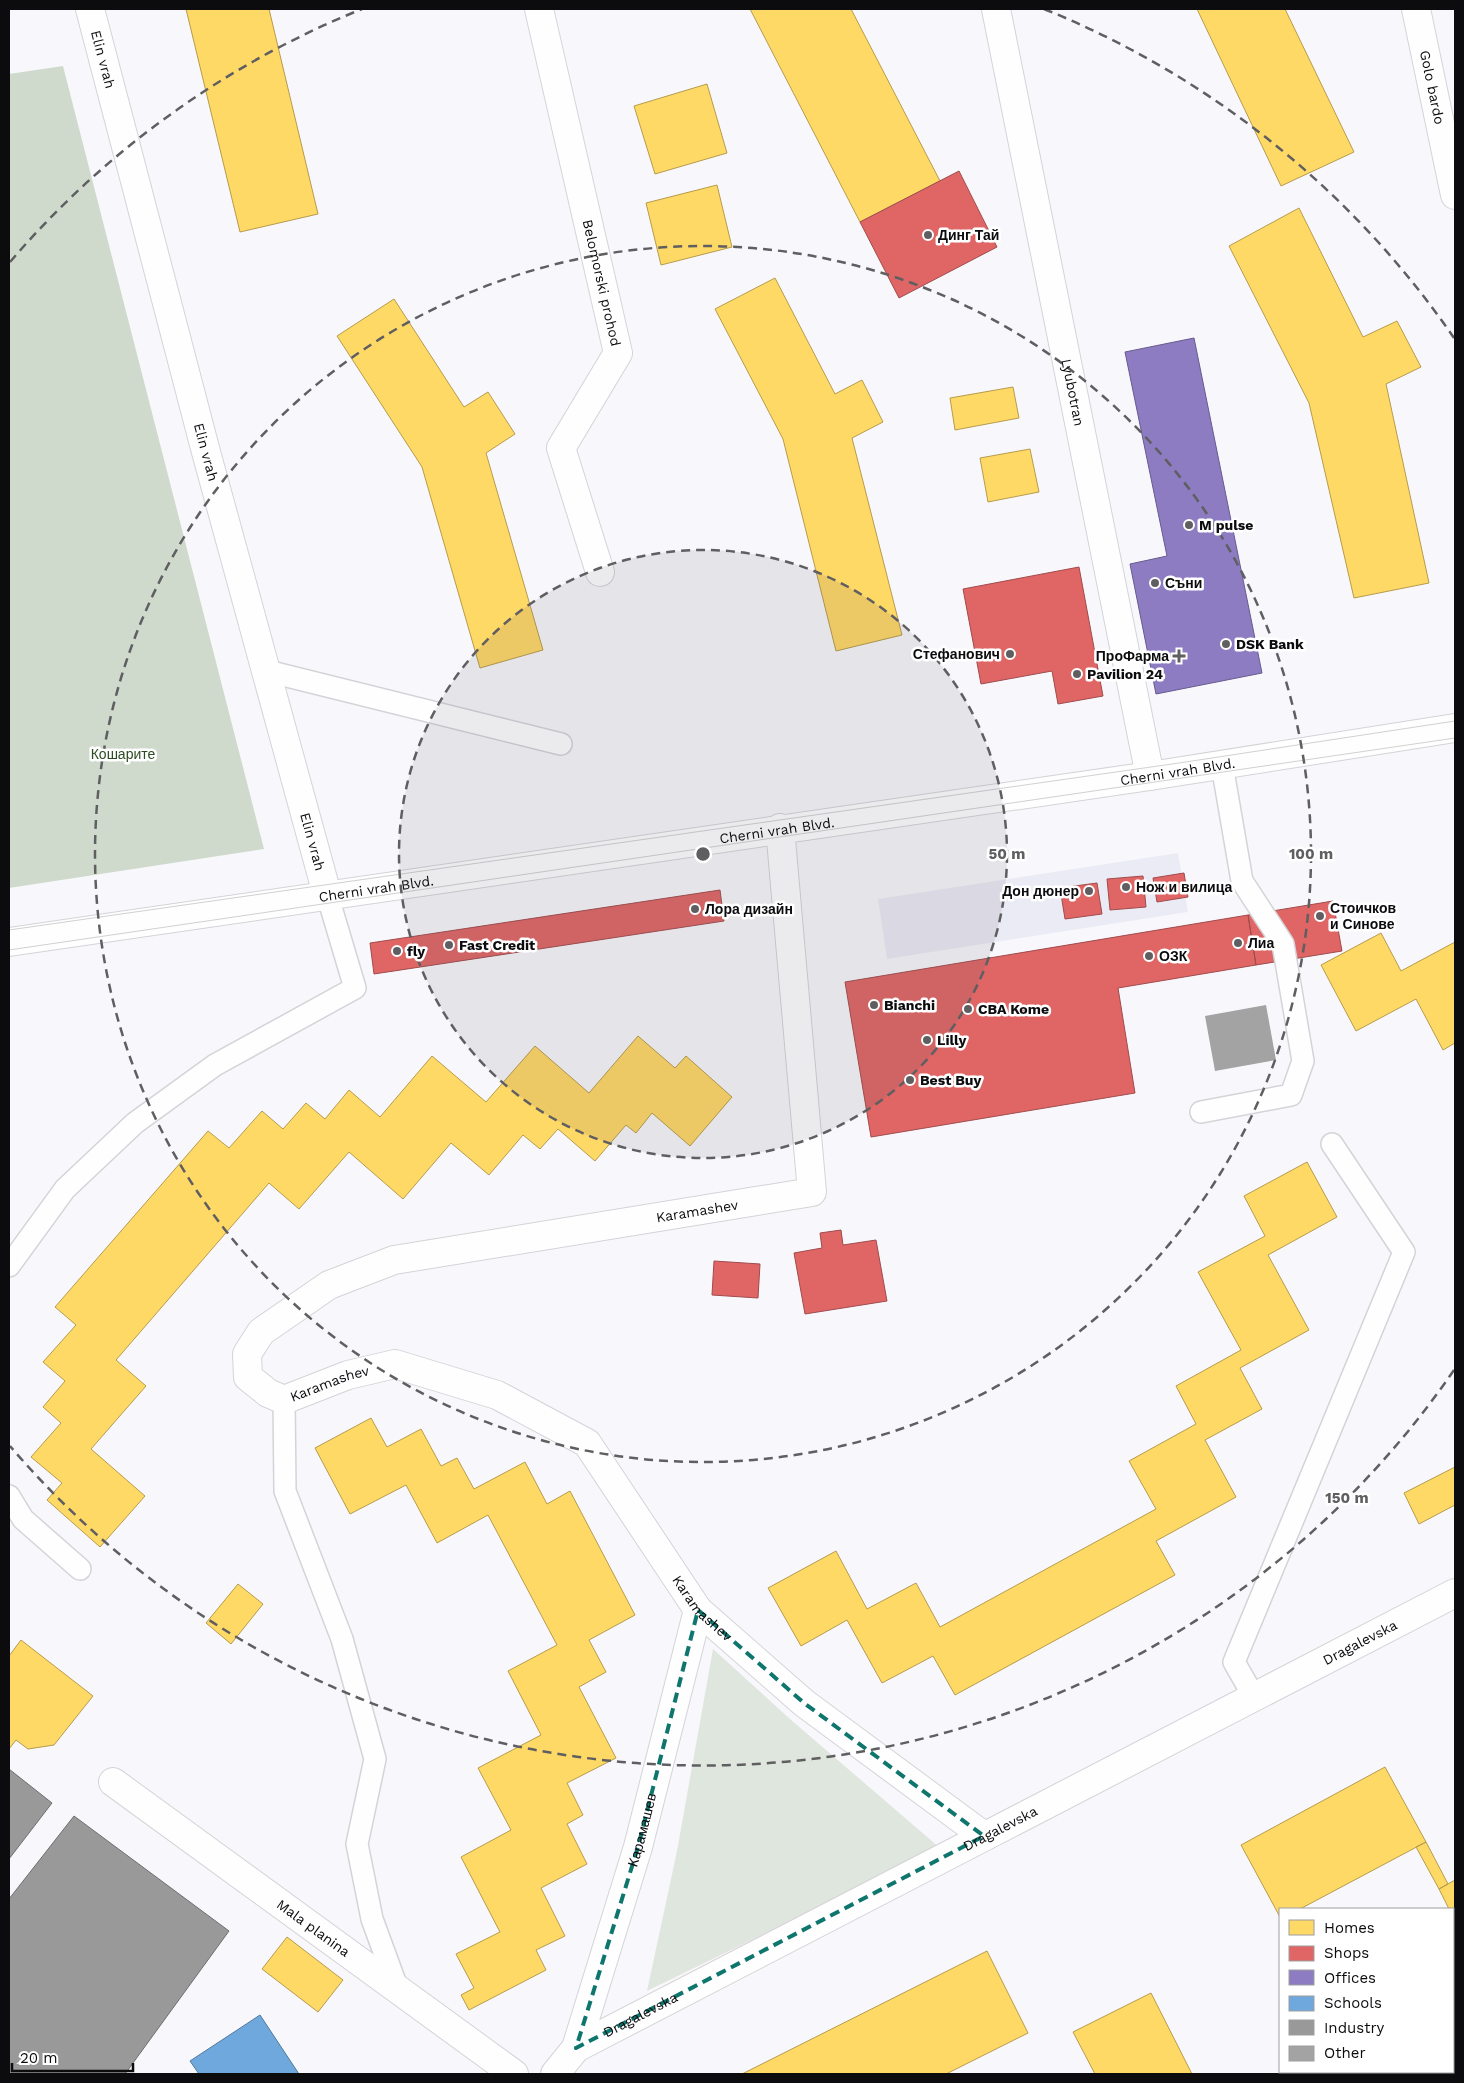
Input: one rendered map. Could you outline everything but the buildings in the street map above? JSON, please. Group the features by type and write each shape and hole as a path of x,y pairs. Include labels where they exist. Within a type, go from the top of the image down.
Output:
{"street":[{"name":"Elin vrah","path":"90,9 206,452 327,894"},
{"name":"Belomorski prohod","path":"539,9 618,353 561,448 600,572"},
{"name":"Lyubotran","path":"996,9 1150,776"},
{"name":"Golo bardo","path":"1416,9 1455,195"},
{"name":"Cherni vrah Blvd.","path":"9,942 780,828 1150,776 1455,728"},
{"name":"Karamashev","path":"780,828 812,1192 394,1260 328,1285 261,1332 247,1354 248,1377 268,1393 284,1400 348,1375 395,1364 497,1395 587,1443 698,1610 804,1703 984,1836"},
{"name":"Dragalevska","path":"555,2074 576,2048 956,1853 984,1836 1455,1593"},
{"name":"Карамашев","path":"576,2048 638,1847 698,1610"},
{"name":"Mala planina","path":"113,1782 514,2074"}],"lane":[{"path":"267,671 561,744"},
{"path":"1201,1112 1291,1095 1303,1061 1283,944 1242,881 1222,764"},
{"path":"9,1266 65,1189 135,1123 215,1065 355,988 327,894"},
{"path":"1254,1697 1234,1662 1404,1252 1332,1144"},
{"path":"284,1400 285,1491 342,1639 375,1759 357,1844 372,1919 398,1990"},
{"path":"9,1496 23,1519 80,1569"}],"highlighted area":[{"path":"698,1610 804,1703 984,1836 576,2048 638,1847"}],"shaded area":[{"path":"1178,853 1188,912 887,959 878,899"},
{"path":"713,1649 790,1719 940,1848 647,1991 677,1851"}],"green space":[{"name":"Кошарите","path":"63,66 264,849 9,888 9,74"}],"tram line":[{"path":"9,930 1179,763 1455,721"},
{"path":"9,950 1455,738"}],"place":[{"name":"Динг Тай","path":"928,235"},
{"name":"M pulse","path":"1189,525"},
{"name":"Съни","path":"1155,583"},
{"name":"DSK Bank","path":"1226,644"},
{"name":"Стефанович","path":"1010,654"},
{"name":"ПроФарма","path":"1179,656"},
{"name":"Pavilion 24","path":"1077,674"},
{"name":"Нож и вилица","path":"1126,887"},
{"name":"Дон дюнер","path":"1089,891"},
{"name":"Лора дизайн","path":"695,909"},
{"name":"Стоичков и Синове","path":"1320,916"},
{"name":"Лиа","path":"1238,943"},
{"name":"Fast Credit","path":"449,945"},
{"name":"fly","path":"397,951"},
{"name":"ОЗК","path":"1149,956"},
{"name":"Bianchi","path":"874,1005"},
{"name":"CBA Kome","path":"968,1009"},
{"name":"Lilly","path":"927,1040"},
{"name":"Best Buy","path":"910,1080"}]}
